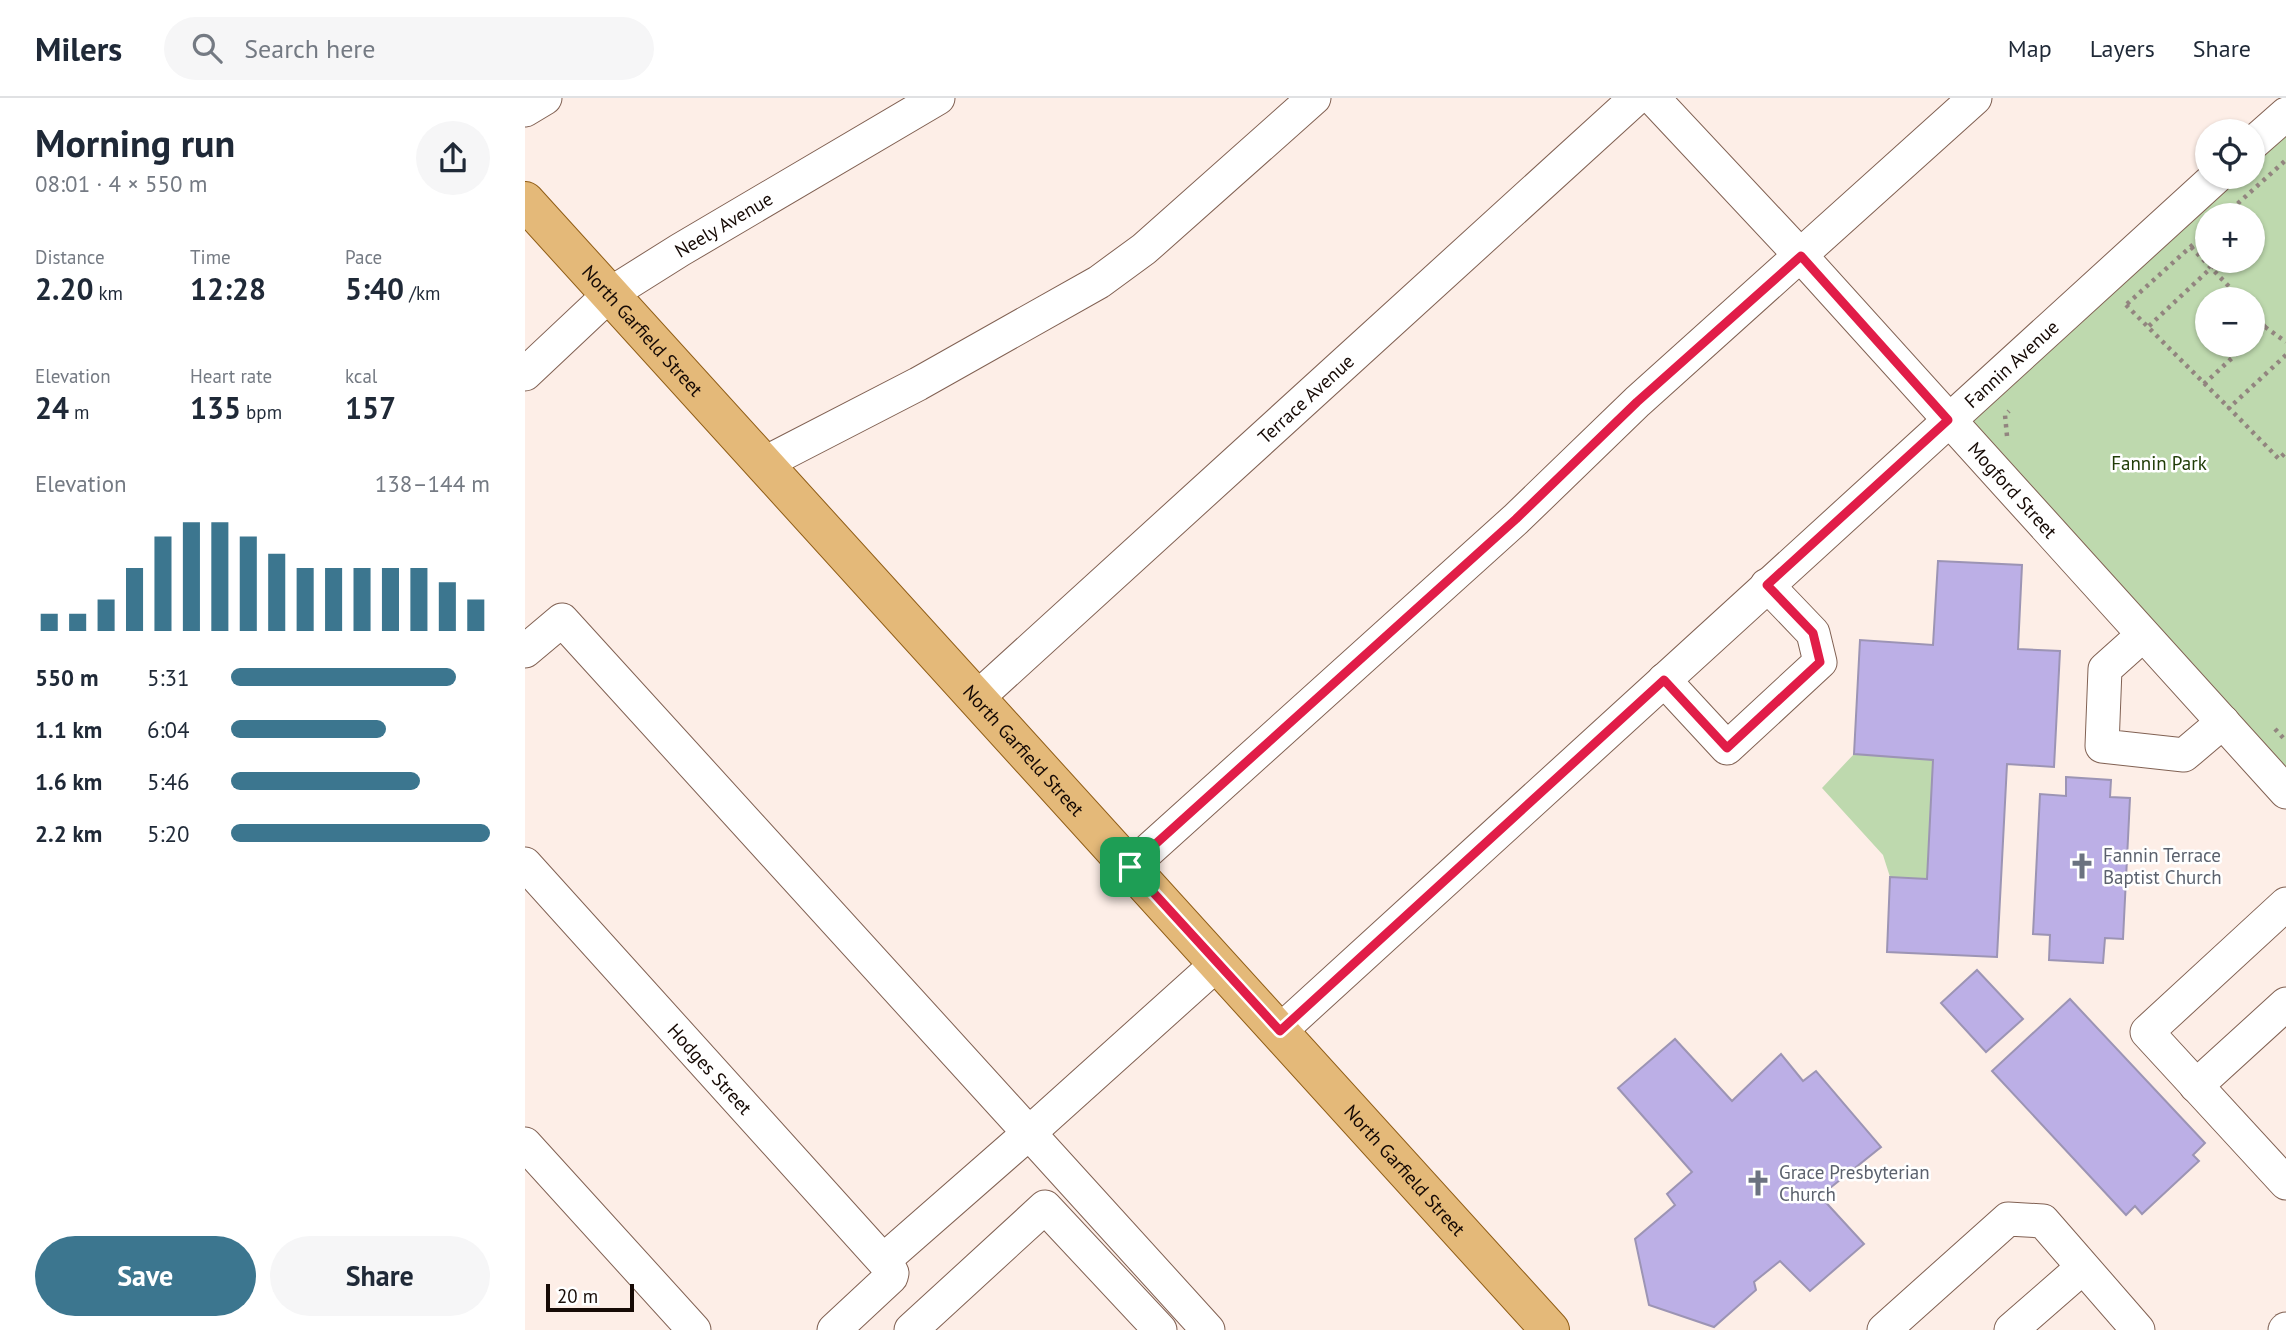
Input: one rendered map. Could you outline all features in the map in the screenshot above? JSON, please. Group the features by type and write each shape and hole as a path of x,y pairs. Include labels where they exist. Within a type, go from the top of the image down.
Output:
{"main road":[{"name":"North Garfield Street","path":"525,201 1550,1330"}],"street":[{"path":"525,110 545,98"},
{"name":"Neely Avenue","path":"525,374 610,294 939,98"},
{"path":"764,464 918,384 1099,282 1144,249 1314,98"},
{"name":"Terrace Avenue","path":"976,699 1636,98"},
{"name":"Mogford Street","path":"1653,98 1801,256 2286,792"},
{"path":"1130,867 1516,519 1637,402 1975,98"},
{"path":"2265,133 2286,114"},
{"name":"Fannin Avenue","path":"1280,1031 2204,189"},
{"path":"1664,680 1727,748 1820,662 1813,633 1767,585"},
{"path":"525,651 562,620 1208,1330"},
{"path":"2143,635 2105,668 2102,746 2184,755 2223,722"},
{"name":"Hodges Street","path":"525,864 887,1269"},
{"path":"2286,904 2147,1031 2286,1183"},
{"path":"834,1330 887,1269 1029,1133 1218,962"},
{"path":"2196,1086 2286,1004"},
{"path":"525,1144 694,1330"},
{"path":"911,1330 1045,1207 1160,1330"},
{"path":"1884,1330 2008,1219 2043,1221 2139,1330"},
{"path":"2011,1330 2082,1268"}],"path":[{"path":"2238,203 2286,160"},
{"path":"2195,243 2126,305 2279,459 2286,452"},
{"path":"2191,247 2195,251"},
{"path":"2148,326 2205,273"},
{"path":"2217,273 2230,287"},
{"path":"2265,327 2286,341"},
{"path":"2229,408 2286,355"},
{"path":"2204,384 2233,357"},
{"path":"2015,406 2005,415 2007,435 2016,446"},
{"path":"2267,721 2286,741"}],"green space":[{"name":"Fannin Park","path":"2286,114 2286,792 1948,420 2203,189 2265,189 2265,133"},
{"path":"1854,754 1933,760 1927,879 1890,877 1883,855 1822,788"}],"building":[{"path":"1938,561 2022,565 2018,649 2060,651 2054,767 2007,764 1997,957 1887,952 1890,877 1927,879 1933,760 1854,754 1860,640 1933,645"},
{"name":"Fannin Terrace Baptist Church","path":"2066,777 2111,780 2110,797 2130,798 2123,939 2105,938 2103,963 2049,960 2050,935 2033,934 2040,794 2066,796"},
{"path":"1977,970 2023,1019 1986,1052 1941,1003"},
{"path":"2070,999 2205,1143 2193,1155 2199,1161 2142,1214 2135,1206 2126,1215 1992,1071"},
{"name":"Grace Presbyterian Church","path":"1675,1039 1732,1101 1781,1054 1803,1081 1816,1071 1881,1147 1820,1196 1864,1244 1810,1291 1780,1261 1754,1282 1756,1290 1714,1327 1649,1305 1635,1239 1675,1205 1667,1194 1692,1172 1618,1088"}],"place":[{"name":"Fannin Terrace Baptist Church","path":"2082,866"},
{"name":"Grace Presbyterian Church","path":"1758,1183"}],"route":[{"path":"1801,256 1948,420 1767,585 1813,633 1820,662 1727,748 1664,680 1280,1031 1130,867 1516,519 1637,402 1801,256"}]}
